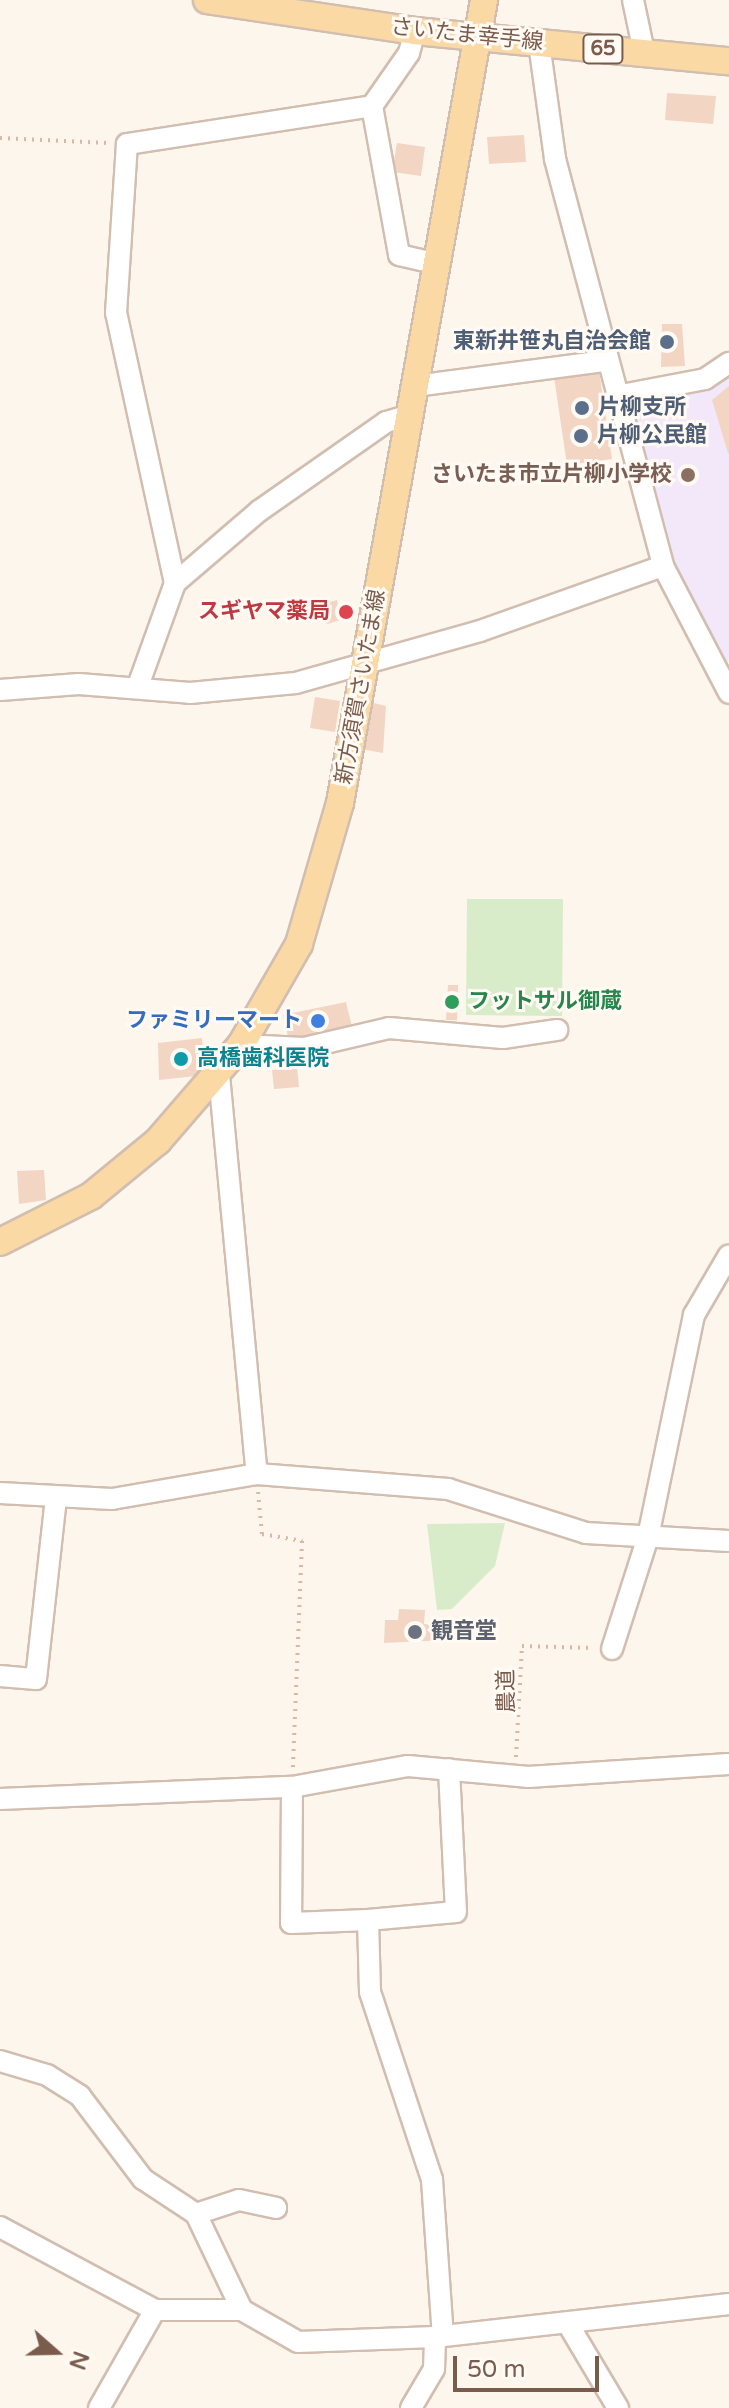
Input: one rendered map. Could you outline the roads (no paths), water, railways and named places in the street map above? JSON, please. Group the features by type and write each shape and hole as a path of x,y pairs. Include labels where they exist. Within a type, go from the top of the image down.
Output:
{"main road":[{"name":"さいたま幸手線","path":"207,0 415,31 729,61"},
{"name":"新方須賀さいたま線","path":"0,1242 127,1169 219,1075 281,982 315,900 365,664 484,0"}],"street":[{"path":"633,0 644,52"},
{"path":"415,31 409,53 372,106 399,255 435,263"},
{"path":"539,43 555,159 605,361 663,566 729,693"},
{"path":"175,583 116,313 127,144 372,106"},
{"path":"415,386 605,361"},
{"path":"616,396 705,379 729,363"},
{"path":"138,686 175,583 259,511 386,422 410,415"},
{"path":"0,690 138,686 190,693 249,688 365,664 663,566"},
{"path":"241,1045 304,1048 389,1028 503,1038 557,1030"},
{"path":"219,1075 257,1474"},
{"path":"612,1649 648,1537 694,1315 729,1255"},
{"path":"0,1493 112,1499 257,1474 448,1489 586,1533 729,1541"},
{"path":"0,1676 36,1679 56,1498"},
{"path":"0,1799 292,1787 408,1766 512,1775 729,1764"},
{"path":"292,1787 291,1923 456,1912 449,1769"},
{"path":"368,1920 370,1992 432,2180 439,2336 434,2369 411,2408"},
{"path":"0,2061 47,2075 80,2096 143,2179 196,2214 242,2310"},
{"path":"196,2214 239,2200 276,2208"},
{"path":"0,2227 155,2310 242,2310 298,2342 439,2336 729,2304"},
{"path":"99,2408 155,2310"},
{"path":"568,2324 618,2408"}],"place":[{"name":"東新井笹丸自治会館","path":"667,342"},
{"name":"片柳支所","path":"582,408"},
{"name":"片柳公民館","path":"581,436"},
{"name":"さいたま市立片柳小学校","path":"688,475"},
{"name":"スギヤマ薬局","path":"346,612"},
{"name":"フットサル御蔵","path":"452,1002"},
{"name":"ファミリーマート","path":"318,1021"},
{"name":"高橋歯科医院","path":"181,1059"},
{"name":"観音堂","path":"415,1632"}]}
